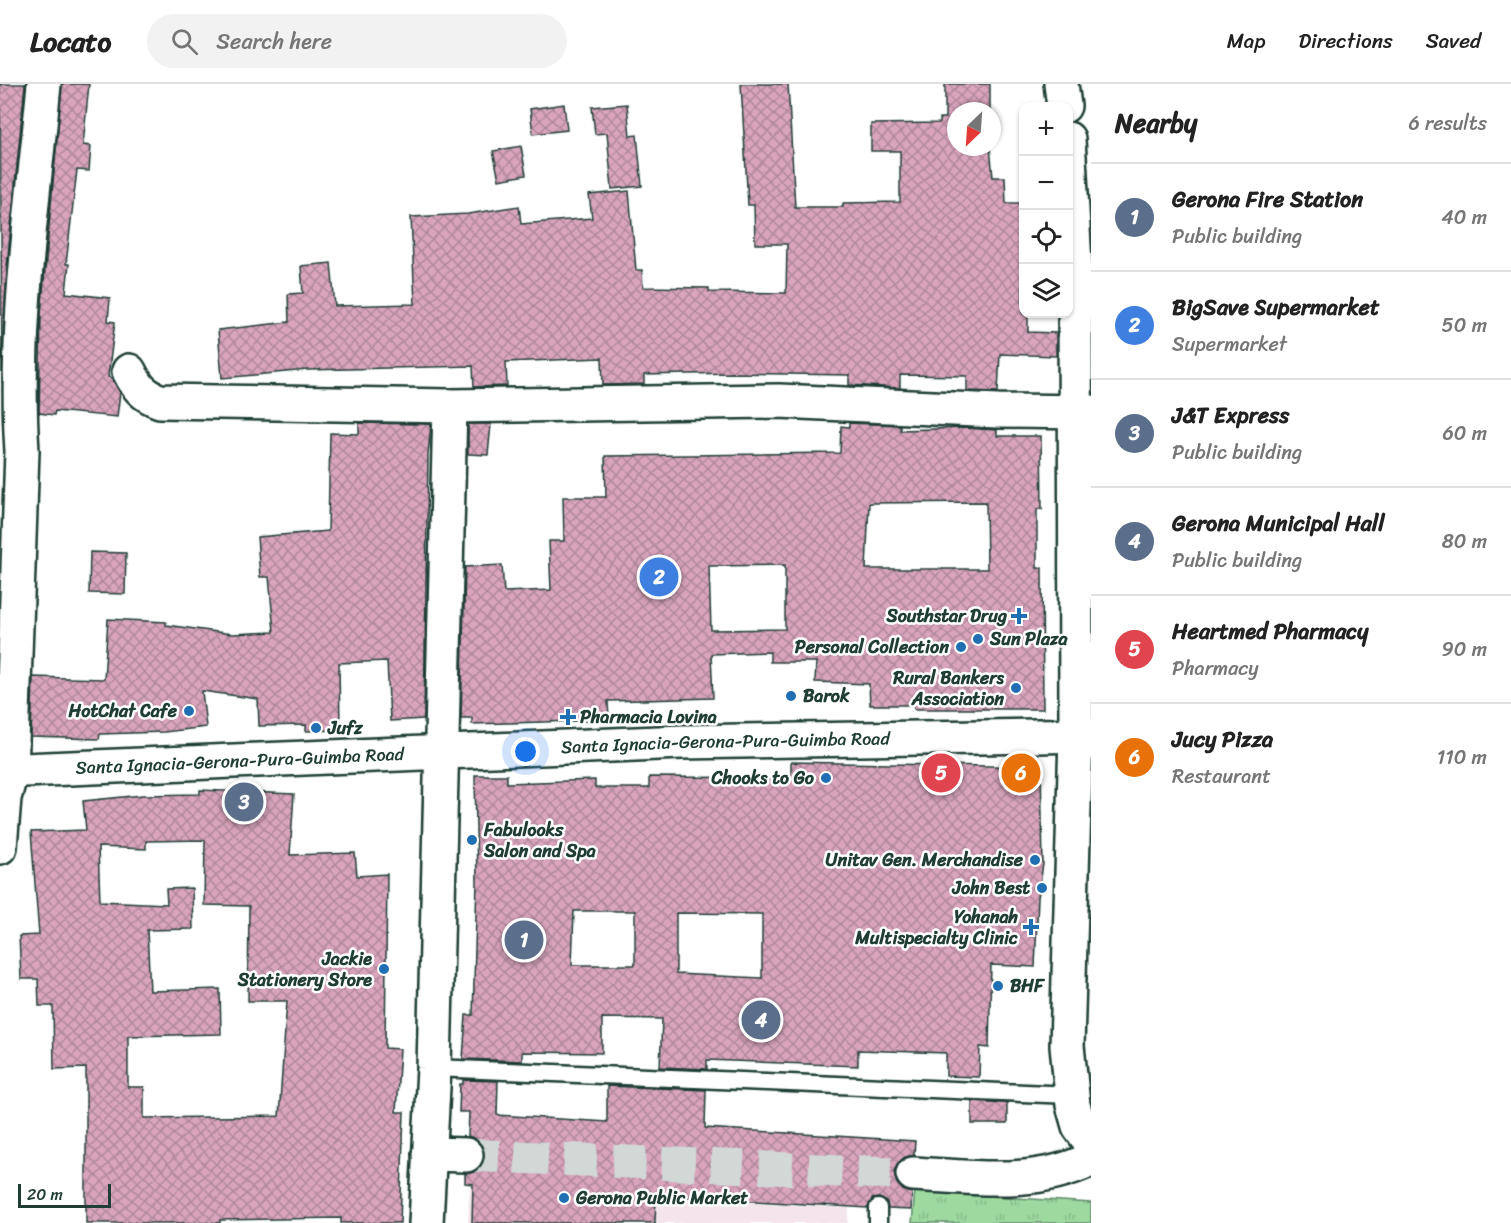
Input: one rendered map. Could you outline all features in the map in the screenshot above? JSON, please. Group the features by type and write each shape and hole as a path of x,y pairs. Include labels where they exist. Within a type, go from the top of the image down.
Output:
{"street":[{"path":"0,847 22,451 20,419 24,317 44,84"},
{"path":"1061,84 1063,102"},
{"path":"1069,156 1083,412 1083,735 1067,1024 1071,1095 1079,1126 1091,1143"},
{"path":"129,371 137,386 146,396 160,401 450,406 779,401 1083,412"},
{"path":"426,1223 434,1068 450,406"},
{"name":"Santa Ignacia-Gerona-Pura-Guimba Road","path":"5,772 670,743 1083,735"},
{"path":"429,1154 466,1155"},
{"path":"913,1174 1030,1178 1067,1170 1091,1159"}],"lane":[{"path":"434,1068 1071,1095"}],"shaded area":[{"name":"Gerona Public Market","path":"470,1188 849,1208 848,1223 468,1223"}],"green space":[{"path":"915,1191 1091,1203 1091,1223 912,1223"}],"building":[{"path":"0,84 25,84 7,266 2,383"},
{"path":"62,84 89,84 83,145 91,146 89,171 77,170 66,264 69,264 66,293 110,298 108,321 115,322 108,377 112,378 120,393 117,417 55,411 54,415 39,413 41,314"},
{"path":"741,84 788,84 795,207 843,207 843,203 900,202 900,151 871,151 871,124 940,123 940,118 945,118 945,84 990,84 990,102 947,102 947,156 991,156 993,177 1005,177 1006,203 1019,203 1019,318 1028,318 1028,332 1056,333 1056,356 1000,354 998,392 967,391 967,376 900,375 900,388 849,385 849,375 733,373 644,375 644,384 603,385 602,358 506,362 507,386 474,387 473,366 307,370 222,378 218,330 289,322 288,294 303,293 301,266 331,263 335,306 415,304 411,217 468,214 519,206 521,224 592,218 589,195 629,191 636,270 642,270 643,287 709,288 709,292 786,293 787,244 755,244 754,205 748,205"},
{"path":"564,104 567,130 533,134 530,109"},
{"path":"627,104 630,136 637,135 642,186 612,189 607,133 595,134 592,107"},
{"path":"521,146 526,175 499,180 493,151"},
{"path":"359,423 431,424 428,455 424,719 390,721 387,661 339,663 340,730 306,731 306,725 259,726 258,699 202,691 206,727 164,732 100,734 99,739 31,737 33,677 104,679 108,619 166,622 166,625 232,634 274,632 269,577 260,577 257,537 328,531 330,433 359,434"},
{"path":"849,423 900,425 900,430 965,428 997,430 997,436 1041,436 1042,509 1037,509 1037,568 1042,568 1043,709 914,709 914,705 870,705 869,684 815,682 816,662 770,662 770,652 711,654 713,698 608,701 609,720 472,724 472,718 461,718 465,567 502,565 504,592 551,590 549,541 564,541 563,497 606,497 605,456 840,453 841,426 849,427","holes":["986,502 987,569 866,569 869,503","785,565 785,629 711,630 709,566"]},
{"path":"468,424 491,424 488,455 468,454"},
{"path":"90,552 126,553 125,594 89,593"},
{"path":"791,762 1041,767 1043,864 1038,898 1035,967 991,965 989,1048 980,1047 979,1077 946,1076 946,1053 858,1050 858,1066 707,1060 707,1069 660,1067 662,1019 602,1018 602,1053 522,1052 522,1061 463,1059 466,1015 473,1015 477,882 475,775 507,775 507,783 595,780 595,788 649,788 649,777 791,778","holes":["574,911 635,911 635,965 572,965","676,913 762,914 762,978 676,974"]},
{"path":"200,790 294,794 290,855 355,853 357,876 387,874 385,1048 400,1049 396,1112 404,1112 400,1223 341,1223 341,1218 220,1220 220,1223 86,1223 86,1068 54,1069 53,1006 39,1006 38,979 21,979 19,936 39,935 31,832 86,830 83,801 143,795 200,794","holes":["205,840 204,905 249,906 248,1001 287,1001 279,1116 144,1118 144,1087 128,1087 128,1036 221,1034 220,989 150,991 147,930 193,929 192,888 166,889 167,904 100,901 98,847 146,849 146,841"]},
{"path":"463,1080 498,1081 497,1115 607,1122 607,1086 706,1090 705,1128 915,1141 914,1155 904,1158 897,1164 894,1172 897,1183 903,1190 912,1193 911,1210 888,1209 887,1202 879,1198 872,1199 868,1208 656,1195 655,1223 472,1223 473,1184 465,1183 465,1174 474,1172 482,1165 485,1155 476,1139 468,1136 469,1112 459,1112 460,1084 463,1084"},
{"path":"972,1101 1007,1103 1007,1124 972,1124"}],"tunnel":[{"path":"466,1155 913,1174"}],"place":[{"name":"BigSave Supermarket","path":"659,577"},
{"name":"Southstar Drug","path":"1019,616"},
{"name":"Sun Plaza","path":"978,639"},
{"name":"Personal Collection","path":"961,647"},
{"name":"Rural Bankers Association","path":"1016,688"},
{"name":"Barok","path":"791,696"},
{"name":"HotChat Cafe","path":"189,711"},
{"name":"Pharmacia Lovina","path":"568,717"},
{"name":"Jufz","path":"316,728"},
{"name":"Heartmed Pharmacy","path":"941,773"},
{"name":"Jucy Pizza","path":"1021,773"},
{"name":"Chooks to Go","path":"826,778"},
{"name":"J&T Express","path":"244,802"},
{"name":"Fabulooks Salon and Spa","path":"472,840"},
{"name":"Unitav Gen. Merchandise","path":"1035,860"},
{"name":"John Best","path":"1042,888"},
{"name":"Yohanah Multispecialty Clinic","path":"1031,927"},
{"name":"Gerona Fire Station","path":"524,940"},
{"name":"Jackie Stationery Store","path":"384,969"},
{"name":"BHF","path":"998,986"},
{"name":"Gerona Municipal Hall","path":"761,1020"},
{"name":"Gerona Public Market","path":"564,1198"}]}
